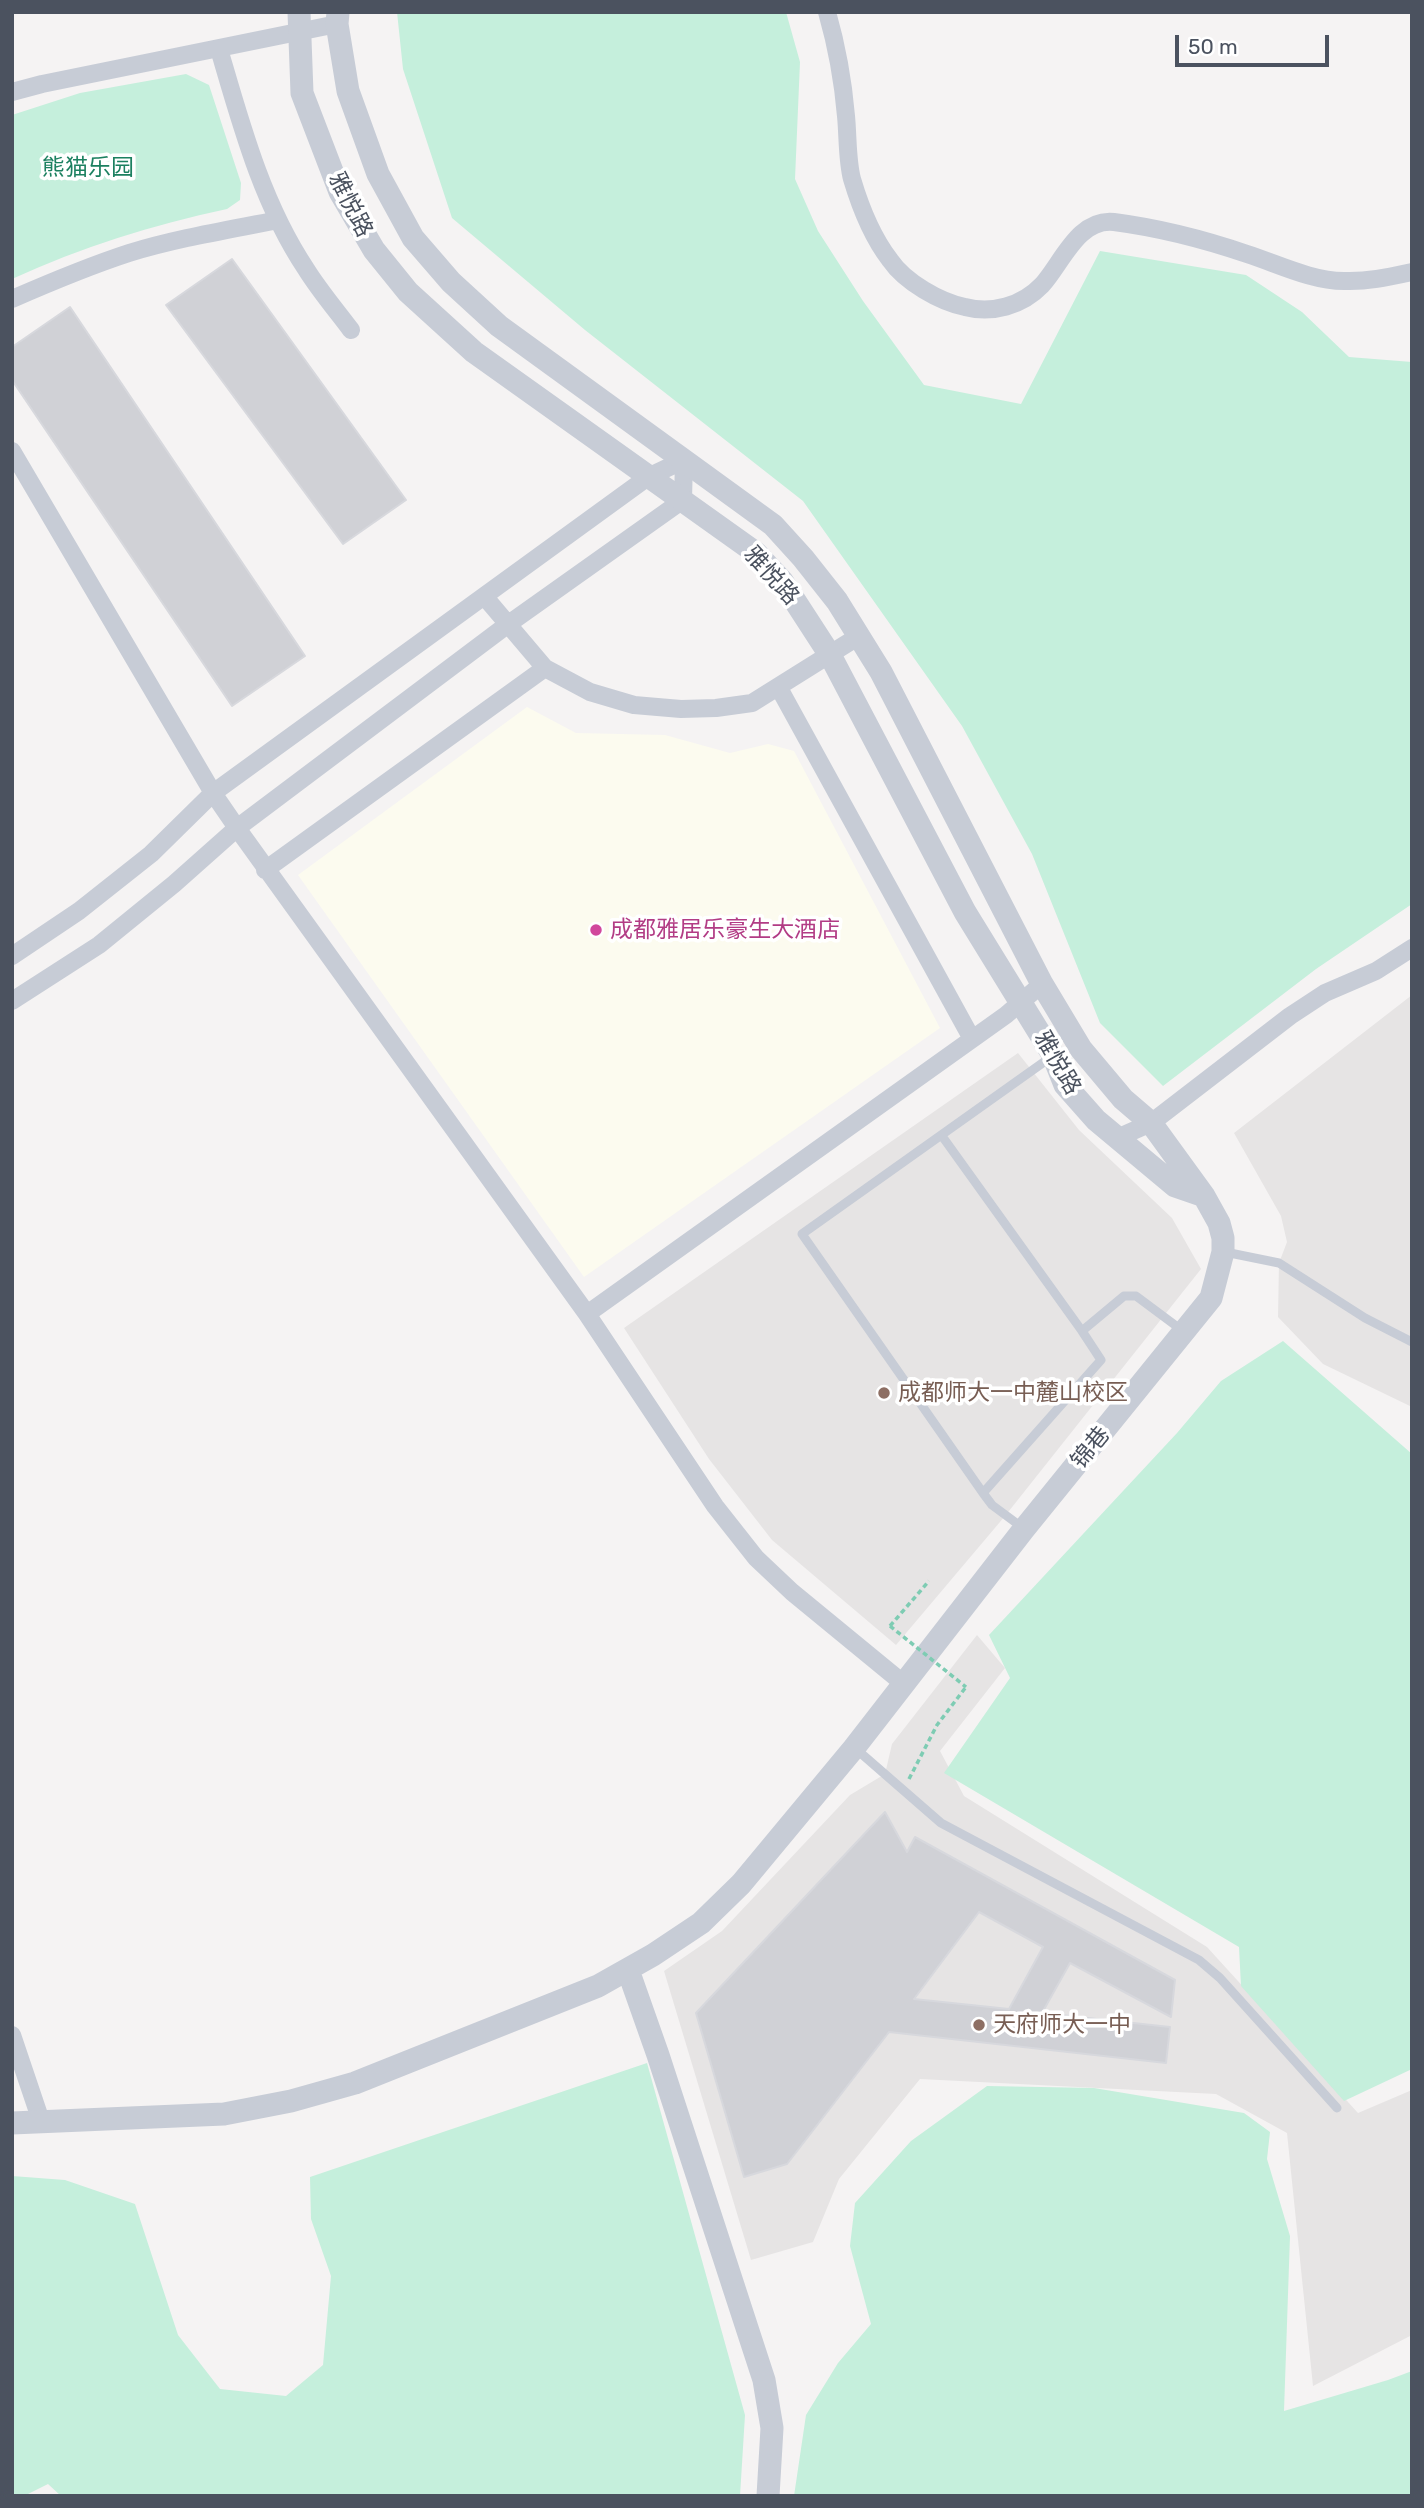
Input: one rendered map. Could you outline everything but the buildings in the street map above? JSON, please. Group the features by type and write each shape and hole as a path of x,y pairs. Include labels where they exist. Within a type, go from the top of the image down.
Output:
{"street":[{"path":"827,12 838,51 851,177 867,219 891,262 919,288 952,304 987,311 1007,307 1026,298 1042,285 1077,238 1104,221 1153,227 1204,240 1313,276 1342,281 1378,280 1412,272"},
{"path":"12,92 219,49 300,21 337,18"},
{"name":"锦巷","path":"12,2123 224,2115 291,2101 355,2083 598,1986 701,1923 741,1884 854,1748 1024,1530 1212,1298 1223,1252 1219,1223 1204,1196 1151,1123 1123,1099 1081,1049 1042,984 881,672 836,601 803,558 773,525 499,326 451,282 414,238 378,174 348,91 337,18"},
{"name":"雅悦路","path":"300,21 302,93 340,192 374,250 408,292 474,352 756,553 782,581 830,655 965,912 1054,1055 1065,1085 1096,1120 1175,1186 1204,1196"},
{"path":"219,49 246,140 278,220 305,269 351,330"},
{"path":"12,299 130,253 193,236 278,220"},
{"path":"12,451 237,828 587,1314 715,1506 756,1558 792,1592 904,1684"},
{"path":"12,956 79,911 151,854 214,793 649,477 684,460 683,500 507,625 237,828 99,945 12,1001"},
{"path":"484,596 545,668 590,692 634,705 681,709 752,703 859,636"},
{"path":"265,870 545,668"},
{"path":"779,688 972,1039"},
{"path":"1117,1138 1151,1123 1290,1016 1325,993 1376,971 1412,948"},
{"path":"587,1314 1022,1003 1042,984"},
{"path":"628,1970 764,2380 772,2428 768,2496"},
{"path":"12,2035 40,2121"}],"lane":[{"path":"1024,1530 992,1505 983,1493 802,1234 1054,1055"},
{"path":"942,1136 1101,1360 983,1493"},
{"path":"1223,1252 1279,1263 1365,1318 1412,1342"},
{"path":"1082,1331 1124,1296 1136,1296 1185,1332"},
{"path":"854,1748 941,1823 1199,1960 1220,1978 1337,2108"}],"path":[{"path":"903,1790 937,1725 966,1687 890,1626 929,1581"}],"shaded area":[{"path":"527,707 576,733 665,735 730,753 768,744 794,751 940,1028 584,1277 298,875"},
{"path":"1412,995 1412,1407 1323,1364 1278,1317 1279,1263 1287,1242 1281,1216 1234,1133"},
{"name":"成都师大一中麓山校区","path":"1018,1053 1079,1130 1172,1218 1201,1269 1005,1516 896,1645 772,1540 709,1459 624,1328"},
{"name":"天府师大一中","path":"977,1635 1005,1668 940,1751 964,1796 1207,1947 1358,2113 1412,2090 1412,2335 1313,2386 1287,2133 1216,2094 920,2079 839,2179 813,2242 751,2260 664,1971 722,1931 850,1795 885,1774 892,1744"}],"green space":[{"path":"397,12 786,12 800,62 795,179 818,231 863,301 924,385 1021,404 1100,251 1246,275 1302,312 1349,357 1412,362 1412,904 1316,969 1163,1086 1100,1023 1032,854 962,726 803,501 585,330 452,218 403,69"},
{"name":"熊猫乐园","path":"186,74 209,85 241,183 240,200 227,209 172,222 91,247 12,279 12,115 80,93"},
{"path":"1283,1341 1412,1454 1412,2069 1344,2101 1241,1986 1239,1947 944,1773 1010,1678 989,1635 1177,1433 1221,1381"},
{"path":"647,2063 745,2415 740,2496 61,2496 48,2484 24,2496 12,2496 12,2176 65,2180 135,2204 178,2335 220,2389 286,2396 323,2365 331,2276 311,2219 310,2177"},
{"path":"987,2086 1094,2088 1244,2113 1270,2132 1267,2159 1290,2236 1284,2411 1412,2371 1412,2496 794,2496 806,2415 838,2363 871,2324 850,2246 855,2203 911,2141"}],"place":[{"name":"成都雅居乐豪生大酒店","path":"596,930"},
{"name":"成都师大一中麓山校区","path":"884,1393"},
{"name":"天府师大一中","path":"979,2025"}]}
